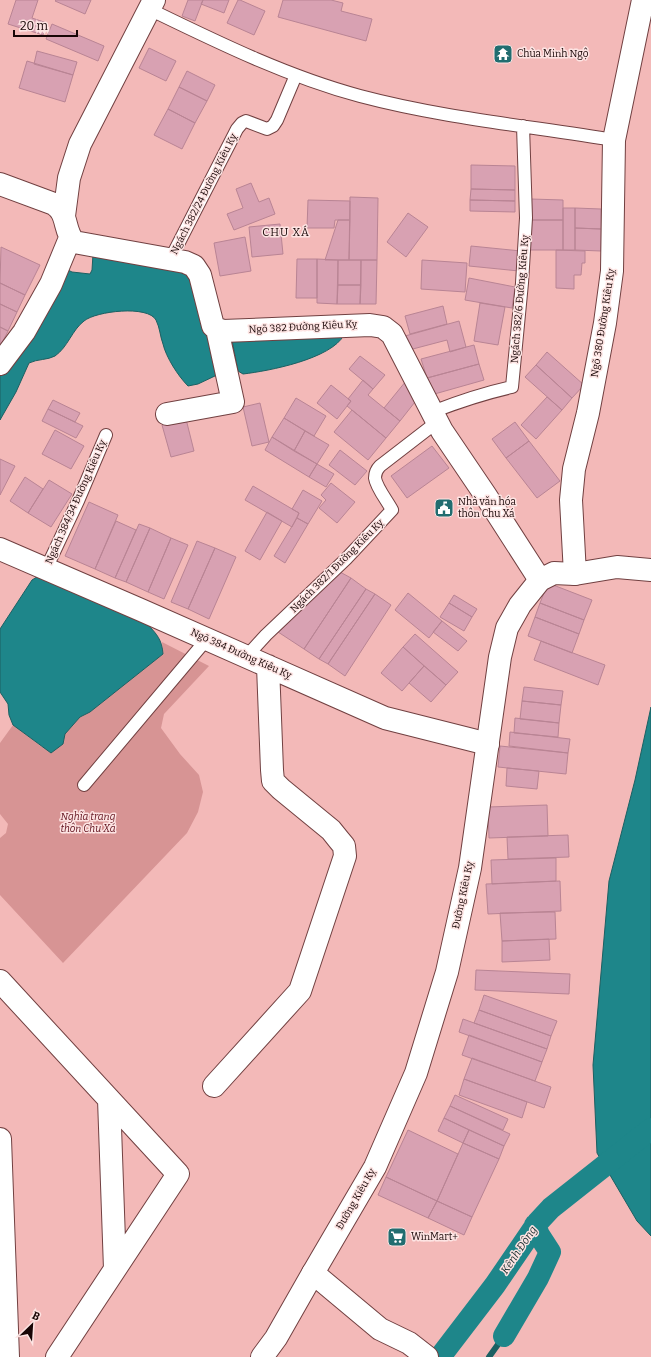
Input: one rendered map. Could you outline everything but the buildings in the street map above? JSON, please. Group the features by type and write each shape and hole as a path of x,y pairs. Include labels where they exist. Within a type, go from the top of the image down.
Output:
{"street":[{"name":"Ngõ 380 Đường Kiêu Kỵ","path":"575,574 571,500 574,469 588,413 605,324 612,271 614,140 643,0"},
{"path":"64,216 69,178 80,144 151,5"},
{"path":"0,184 54,204 60,208 64,216 70,238 74,242 185,262 194,266 200,275 213,326 217,329 233,402 167,414"},
{"path":"0,364 24,332 51,284 70,238"},
{"name":"Ngõ 382 Đường Kiêu Kỵ","path":"217,329 223,331 370,324 383,327 392,334 442,431 540,580"},
{"name":"Ngõ 384 Đường Kiêu Kỵ","path":"0,549 385,718 488,744"},
{"path":"540,580 554,573 575,574 617,567 651,570"},
{"name":"Đường Kiêu Kỵ","path":"262,1357 276,1338 375,1167 416,1073 447,972 470,868 500,657 507,628 520,605 540,580"},
{"path":"214,1086 300,991 345,856 344,846 331,830 281,789 273,780 268,666"},
{"path":"0,981 178,1174 57,1357"},
{"path":"109,1099 115,1269"},
{"path":"0,1139 8,1357"},
{"path":"313,1273 380,1329 409,1343 426,1357"}],"lane":[{"path":"151,5 223,45 296,75 359,96 420,111 614,140"},
{"name":"Ngách 382/24 Đường Kiêu Kỵ","path":"170,260 242,123 246,121 267,128 273,126 296,75"},
{"name":"Ngách 382/6 Đường Kiêu Kỵ","path":"435,417 458,402 512,387 522,283 526,218 523,126"},
{"name":"Ngách 382/1 Đường Kiêu Kỵ","path":"246,657 266,635 346,559 392,510 377,484 375,477 376,471 435,417"},
{"name":"Ngách 384/34 Đường Kiêu Kỵ","path":"46,569 78,501 106,435"},
{"path":"84,784 207,639"}],"green space":[{"name":"Nghĩa trang thôn Chu Xá","path":"162,642 209,666 164,714 161,728 180,754 199,775 203,792 198,812 187,833 63,963 0,895 0,838 6,833 8,824 0,814 0,743 13,725 42,747 65,734 80,717 90,712 163,654"}],"water":[{"path":"93,254 195,274 217,375 198,384 188,386 176,372 165,349 156,320 151,315 133,311 110,312 90,317 84,321 55,356 29,363 16,392 0,420 0,371 66,269 72,272 90,274 92,270"},
{"path":"231,335 344,335 337,343 326,351 313,357 283,367 243,374 238,371"},
{"path":"40,575 147,624 158,638 163,654 90,712 80,717 65,734 63,744 51,753 13,725 9,715 8,704 0,692 0,629 32,580"},
{"path":"651,707 651,1236 637,1221 597,1153 593,1065 609,881 635,780"}],"waterway":[{"name":"Kênh Đông","path":"440,1357 495,1285 538,1222 551,1208 651,1129"},
{"path":"504,1336 538,1278 550,1252 539,1235 535,1225"},
{"path":"489,1357 504,1336"}],"place":[{"name":"Chùa Minh Ngộ","path":"503,54"},
{"name":"Nhà văn hóa thôn Chu Xá","path":"444,508"},
{"name":"WinMart+","path":"397,1237"}],"district":[{"name":"CHU XÁ","path":"286,232"}]}
